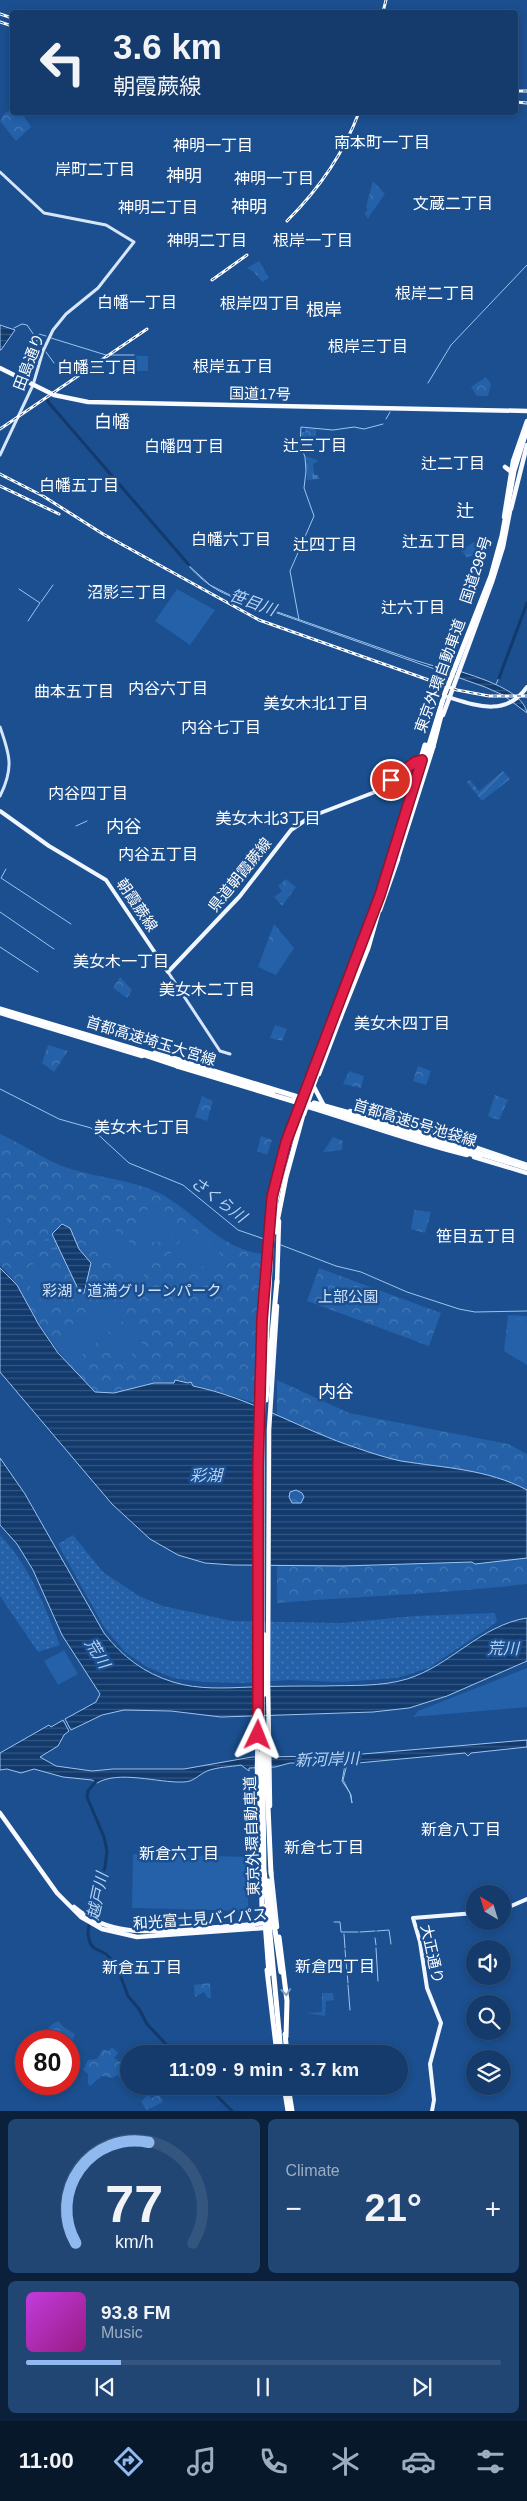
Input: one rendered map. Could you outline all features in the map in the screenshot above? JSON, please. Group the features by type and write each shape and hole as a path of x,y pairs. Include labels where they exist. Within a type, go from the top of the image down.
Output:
{"highway":[{"name":"国道17号","path":"0,368 66,399 104,403 527,411"},
{"path":"506,521 510,472 527,421"},
{"name":"東京外環自動車道","path":"282,2028 264,1869 263,1739 262,1441 273,1225 279,1183 288,1147 380,903 446,695 495,563 514,471 527,429"},
{"name":"東京外環自動車道","path":"283,2045 269,1876 263,1739 266,1400 275,1232 283,1176 295,1134 380,903 442,712 497,563 516,471 527,436"},
{"path":"506,521 527,445"},
{"path":"505,467 510,472"},
{"name":"国道298号","path":"266,1925 262,1910 259,1876 256,1767 259,1682 258,1465 262,1299 277,1171 305,1102 362,945 446,695 492,582 503,547 509,506"},
{"path":"396,847 417,765 446,695"},
{"path":"398,860 415,811 442,712"},
{"name":"国道298号","path":"277,1924 269,1876 268,1682 269,1430 276,1333 277,1244 286,1186 305,1102 314,1085 398,860 425,760"},
{"path":"275,1232 286,1177 305,1102 351,993 380,903"},
{"path":"273,1225 278,1175 347,980 380,903"},
{"path":"0,1010 155,1052 174,1062 482,1157"},
{"path":"0,1010 153,1060 397,1128"},
{"name":"首都高速埼玉大宮線","path":"0,1010 305,1102"},
{"path":"314,1085 323,1104"},
{"path":"305,1102 323,1104 392,1120 442,1142 460,1154"},
{"path":"305,1102 364,1117 494,1158"},
{"path":"305,1102 400,1138 527,1169"},
{"name":"首都高速5号池袋線","path":"305,1102 482,1157 527,1169"},
{"name":"首都高速5号池袋線","path":"305,1102 527,1169"},
{"path":"352,1112 384,1127 442,1142 527,1169"},
{"path":"364,1117 527,1169"},
{"path":"368,1125 408,1128 442,1142"},
{"path":"265,1364 264,1313 267,1257"},
{"path":"266,1400 276,1281"},
{"path":"262,1910 259,1786 263,1739"},
{"name":"和光富士見バイパス","path":"0,1809 56,1887 87,1919"},
{"name":"和光富士見バイパス","path":"0,1813 49,1883 69,1906 94,1923 119,1929 146,1932 277,1924"},
{"path":"264,1869 269,1974"},
{"path":"269,1876 281,1972"},
{"path":"266,1925 273,1897"},
{"path":"279,1937 287,2001 285,2045"},
{"path":"266,1966 276,2045"},
{"path":"284,2011 282,2028 286,2037"},
{"path":"285,2095 288,2111"},
{"path":"290,2095 292,2111"}],"main road":[{"name":"田島通り","path":"0,172 44,213 106,226 134,242 98,288 66,314 56,326 47,342 33,385 0,455"},
{"path":"446,695 496,708 511,702 527,687"},
{"path":"0,727 10,757 8,778 0,796"},
{"name":"県道朝霞蕨線","path":"168,972 240,896 291,830 310,818 375,792 415,762 425,760"},
{"name":"朝霞蕨線","path":"0,812 49,846 106,880 168,972"},
{"path":"168,972 219,1050 230,1054"},
{"path":"511,1906 527,1899"},
{"name":"大正通り","path":"432,2111 434,2100 430,2064 441,2023 427,1988 420,1942 412,1918 466,1914"}],"green space":[{"path":"10,110 10,115 23,115 31,127 16,141 0,121 4,114"},
{"path":"373,181 385,194 368,218 364,213 368,210 366,207"},
{"path":"259,261 269,278 262,282 254,272 247,268"},
{"path":"136,356 148,356 148,371 136,371"},
{"path":"486,377 491,384 488,396 477,396 471,387"},
{"path":"305,428 316,429 316,441 300,442 301,432 305,432"},
{"path":"306,456 319,461 313,464 314,475 318,475 320,479 307,480"},
{"path":"474,542 481,550 467,558 461,550"},
{"path":"177,589 215,610 190,645 155,621"},
{"path":"503,771 510,779 482,801 467,782 470,780 479,791"},
{"path":"286,879 296,887 282,906 274,897 282,891 278,886"},
{"path":"274,924 294,948 276,975 258,967"},
{"path":"267,943 290,951 277,973 259,967"},
{"path":"120,977 132,990 127,998 113,988"},
{"path":"275,1025 287,1029 282,1041 270,1038"},
{"path":"48,1045 68,1051 54,1072 42,1063"},
{"path":"418,1066 431,1071 426,1085 413,1081"},
{"path":"349,1071 364,1076 361,1088 343,1084"},
{"path":"495,1095 508,1100 499,1120 488,1116"},
{"path":"202,1096 213,1101 207,1121 195,1117"},
{"name":"彩湖・道満グリーンパーク","path":"0,1134 62,1166 138,1185 159,1193 221,1238 247,1251 263,1254 259,1307 256,1403 198,1386 154,1383 114,1393 96,1392 81,1378 55,1346 19,1289 0,1265"},
{"path":"261,1136 272,1140 267,1155 257,1151"},
{"path":"333,1137 343,1141 342,1150 323,1152"},
{"path":"0,1195 8,1209 7,1219 2,1225 4,1228 0,1239"},
{"path":"151,1204 176,1220 175,1228 171,1235 160,1242 146,1240 136,1228"},
{"path":"414,1210 431,1212 425,1233 411,1229"},
{"path":"109,1226 132,1244 126,1259 114,1263 106,1262 97,1253"},
{"path":"189,1228 221,1250 210,1268 181,1262 170,1255"},
{"path":"47,1238 53,1239 62,1259 55,1261 46,1250 45,1240"},
{"path":"137,1245 156,1255 139,1283 121,1272"},
{"path":"33,1264 46,1268 61,1291 62,1299 52,1307 38,1298 28,1281 26,1271"},
{"name":"上部公園","path":"319,1268 441,1313 429,1346 307,1301"},
{"path":"106,1304 118,1310 123,1321 101,1338 85,1319 86,1313 94,1305"},
{"path":"508,1315 527,1316 527,1365 504,1351"},
{"path":"509,1319 527,1322 526,1346 515,1348 506,1346"},
{"path":"77,1321 82,1321 98,1341 77,1359 67,1350 64,1340 68,1330"},
{"path":"126,1327 138,1333 143,1345 122,1362 103,1339 117,1328"},
{"path":"277,1380 349,1413 508,1444 527,1454 527,1584 277,1603"},
{"path":"0,1535 11,1547 28,1573 60,1645 38,1652 0,1596"},
{"path":"73,1535 103,1572 139,1596 163,1606 232,1621 342,1623 414,1616 495,1613 497,1622 429,1668 397,1678 340,1682 289,1680 246,1683 203,1682 173,1678 147,1667 125,1652 104,1627 58,1544"},
{"path":"64,1650 78,1674 58,1685 44,1661"},
{"path":"527,1668 527,1707 413,1717 418,1711"},
{"path":"133,1854 249,1857 248,1911 132,1908"},
{"path":"210,1983 211,1998 208,1998 204,1992 195,1997 194,1985"},
{"path":"322,1993 333,1993 334,2000 326,2001 325,2016 307,2013 322,2012"},
{"path":"58,2021 68,2030 47,2030"},
{"path":"112,2047 118,2053 114,2058 120,2062 120,2078 118,2075 112,2078 102,2076 90,2086 88,2084 88,2074 83,2070 88,2060 97,2059 103,2049 108,2051"},
{"path":"147,2095 152,2098 160,2095 163,2102 147,2110 141,2102"}],"water":[{"path":"0,325 15,330 1,350 0,350"},
{"name":"笹目川","path":"212,586 232,596 414,660 444,669 447,667 481,678 516,696 523,704 527,713 503,695 485,687 266,609 262,611 260,607 228,595"},
{"path":"62,1224 70,1228 79,1249 91,1263 84,1293 80,1293 52,1234"},
{"name":"彩湖","path":"0,1268 17,1285 39,1325 58,1353 95,1392 114,1393 154,1383 174,1383 175,1380 191,1382 193,1386 236,1398 336,1441 373,1454 401,1461 481,1473 512,1483 527,1490 527,1558 475,1564 472,1562 343,1566 233,1565 205,1563 178,1555 150,1539 112,1504 0,1372","holes":["296,1490 302,1493 304,1497 301,1503 292,1503 289,1497 290,1492"]},
{"name":"荒川","path":"0,1458 25,1494 104,1633 127,1657 143,1669 162,1678 183,1685 212,1688 355,1685 397,1682 423,1673 495,1629 510,1622 527,1618 527,1661 447,1696 409,1708 373,1712 221,1717 171,1711 124,1710 102,1715 71,1730 65,1719 96,1702 100,1694 62,1635 33,1570 17,1544 0,1525"},
{"name":"新河岸川","path":"63,1720 69,1731 64,1735 58,1746 40,1757 56,1766 92,1771 113,1769 184,1769 252,1757 339,1756 527,1740 527,1747 471,1753 468,1756 465,1753 347,1764 343,1780 350,1793 342,1781 345,1765 341,1763 290,1763 275,1767 249,1768 249,1771 241,1765 211,1770 187,1782 127,1777 106,1779 97,1783 92,1780 63,1777 34,1769 21,1773 7,1769 0,1770 0,1753 49,1725 51,1727"}],"pier":[{"path":"258,1403 272,1409 271,1568 256,1568"}],"waterway":[{"path":"428,383 451,345 527,265"},
{"path":"14,328 22,324 27,325 34,335"},
{"path":"36,337 39,334 46,336"},
{"path":"35,337 42,347"},
{"path":"51,338 106,355 134,355"},
{"path":"29,366 37,339"},
{"path":"46,352 54,363"},
{"path":"27,370 28,379"},
{"name":"笹目川","path":"46,397 49,403 189,565"},
{"path":"386,419 390,412"},
{"path":"299,620 290,571 314,516 304,488 306,471 305,457 300,444 301,427 333,430 354,427 364,429 383,424"},
{"path":"41,602 53,585"},
{"path":"19,589 40,603 28,621"},
{"path":"499,678 527,603"},
{"path":"496,684 499,678"},
{"path":"76,826 87,821"},
{"path":"6,869 1,878 71,924"},
{"path":"0,912 54,949"},
{"path":"0,947 38,972"},
{"name":"さくら川","path":"0,1089 59,1119 91,1128 129,1163 183,1185 238,1230 267,1240"},
{"name":"さくら川","path":"281,1245 336,1266 361,1272 407,1292 459,1309 475,1312 527,1311"},
{"name":"越戸川","path":"97,1780 88,1791 87,1797 104,1837 107,1851 105,1867 90,1915 88,1934 90,1943 116,1964 128,1996 139,2009 147,2024 167,2045"},
{"path":"334,1922 340,1922 341,1932 358,1932"},
{"path":"377,1931 389,1930 391,1944"},
{"path":"360,1932 375,1931"},
{"path":"344,1934 345,1948"},
{"path":"375,1938 376,1945"},
{"path":"376,1948 378,1981"},
{"path":"345,1950 348,1983"},
{"path":"348,1985 350,2010"},
{"name":"越戸川","path":"216,2095 232,2111"}],"tunnel":[{"path":"512,500 514,483"}],"railway":[{"path":"384,10 386,0"},
{"path":"0,14 10,17"},
{"path":"0,22 10,25"},
{"path":"518,91 527,91"},
{"path":"518,102 527,103"},
{"path":"287,221 309,197 329,170 346,142 358,115"},
{"path":"212,280 247,255"},
{"path":"0,429 147,329"},
{"path":"0,474 43,496 103,534 259,620 457,690 489,696 527,696"},
{"path":"0,486 59,514"}],"district":[{"name":"南本町一丁目","path":"382,142"},
{"name":"神明一丁目","path":"213,145"},
{"name":"岸町二丁目","path":"95,169"},
{"name":"神明","path":"184,176"},
{"name":"神明一丁目","path":"274,178"},
{"name":"文蔵二丁目","path":"453,203"},
{"name":"神明二丁目","path":"158,207"},
{"name":"神明","path":"249,207"},
{"name":"神明二丁目","path":"207,240"},
{"name":"根岸一丁目","path":"313,240"},
{"name":"根岸二丁目","path":"435,293"},
{"name":"白幡一丁目","path":"137,302"},
{"name":"根岸四丁目","path":"260,303"},
{"name":"根岸","path":"324,310"},
{"name":"根岸三丁目","path":"368,346"},
{"name":"根岸五丁目","path":"233,366"},
{"name":"白幡三丁目","path":"97,367"},
{"name":"白幡","path":"112,422"},
{"name":"辻三丁目","path":"315,445"},
{"name":"白幡四丁目","path":"184,446"},
{"name":"辻二丁目","path":"453,463"},
{"name":"白幡五丁目","path":"79,485"},
{"name":"辻","path":"465,511"},
{"name":"白幡六丁目","path":"231,539"},
{"name":"辻五丁目","path":"434,541"},
{"name":"辻四丁目","path":"325,544"},
{"name":"沼影三丁目","path":"127,592"},
{"name":"辻六丁目","path":"413,607"},
{"name":"内谷六丁目","path":"168,688"},
{"name":"曲本五丁目","path":"74,691"},
{"name":"美女木北1丁目","path":"316,703"},
{"name":"内谷七丁目","path":"221,727"},
{"name":"内谷四丁目","path":"88,793"},
{"name":"美女木北3丁目","path":"268,818"},
{"name":"内谷","path":"124,827"},
{"name":"内谷五丁目","path":"158,854"},
{"name":"美女木一丁目","path":"121,961"},
{"name":"美女木二丁目","path":"207,989"},
{"name":"美女木四丁目","path":"402,1023"},
{"name":"美女木七丁目","path":"142,1127"},
{"name":"笹目五丁目","path":"476,1236"},
{"name":"内谷","path":"336,1392"},
{"name":"新倉八丁目","path":"461,1829"},
{"name":"新倉七丁目","path":"324,1847"},
{"name":"新倉六丁目","path":"179,1853"},
{"name":"新倉四丁目","path":"335,1966"},
{"name":"新倉五丁目","path":"142,1967"}],"route":[{"path":"258,1735 258,1465 263,1289 272,1197 277,1171 286,1142 380,895 422,760 415,762 391,780"}]}
